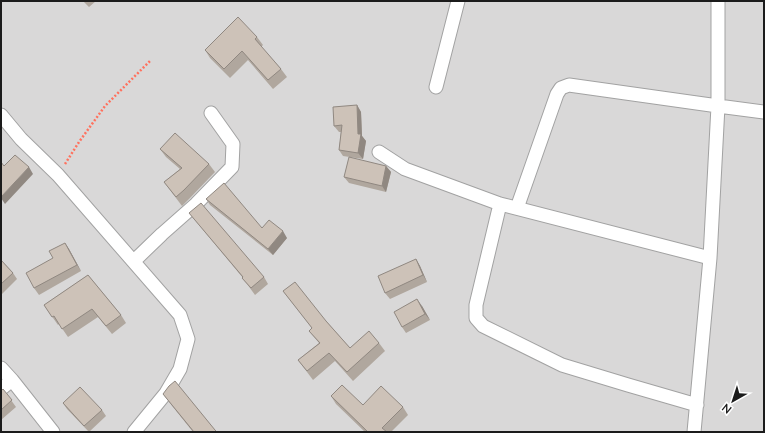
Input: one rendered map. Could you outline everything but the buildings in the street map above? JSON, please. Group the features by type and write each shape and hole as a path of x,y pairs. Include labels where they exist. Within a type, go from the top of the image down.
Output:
{"street":[{"path":"436,87 458,1"},
{"path":"694,432 710,258 718,106 718,1"},
{"path":"517,208 557,94 561,88 569,85 764,112"},
{"path":"134,261 196,204 232,166 233,144 210,113"},
{"path":"1,115 21,139 58,174 180,315 188,339 180,369 166,393 134,432"},
{"path":"379,152 405,169 500,204 710,258"},
{"path":"500,204 476,305 476,318 483,326 562,365 628,386 697,405"},
{"path":"1,368 54,432"},
{"path":"1,389 12,380"}],"path":[{"path":"58,174 105,106 150,61"}],"shaded area":[{"path":"1,1 764,1 764,432 1,432"}]}
